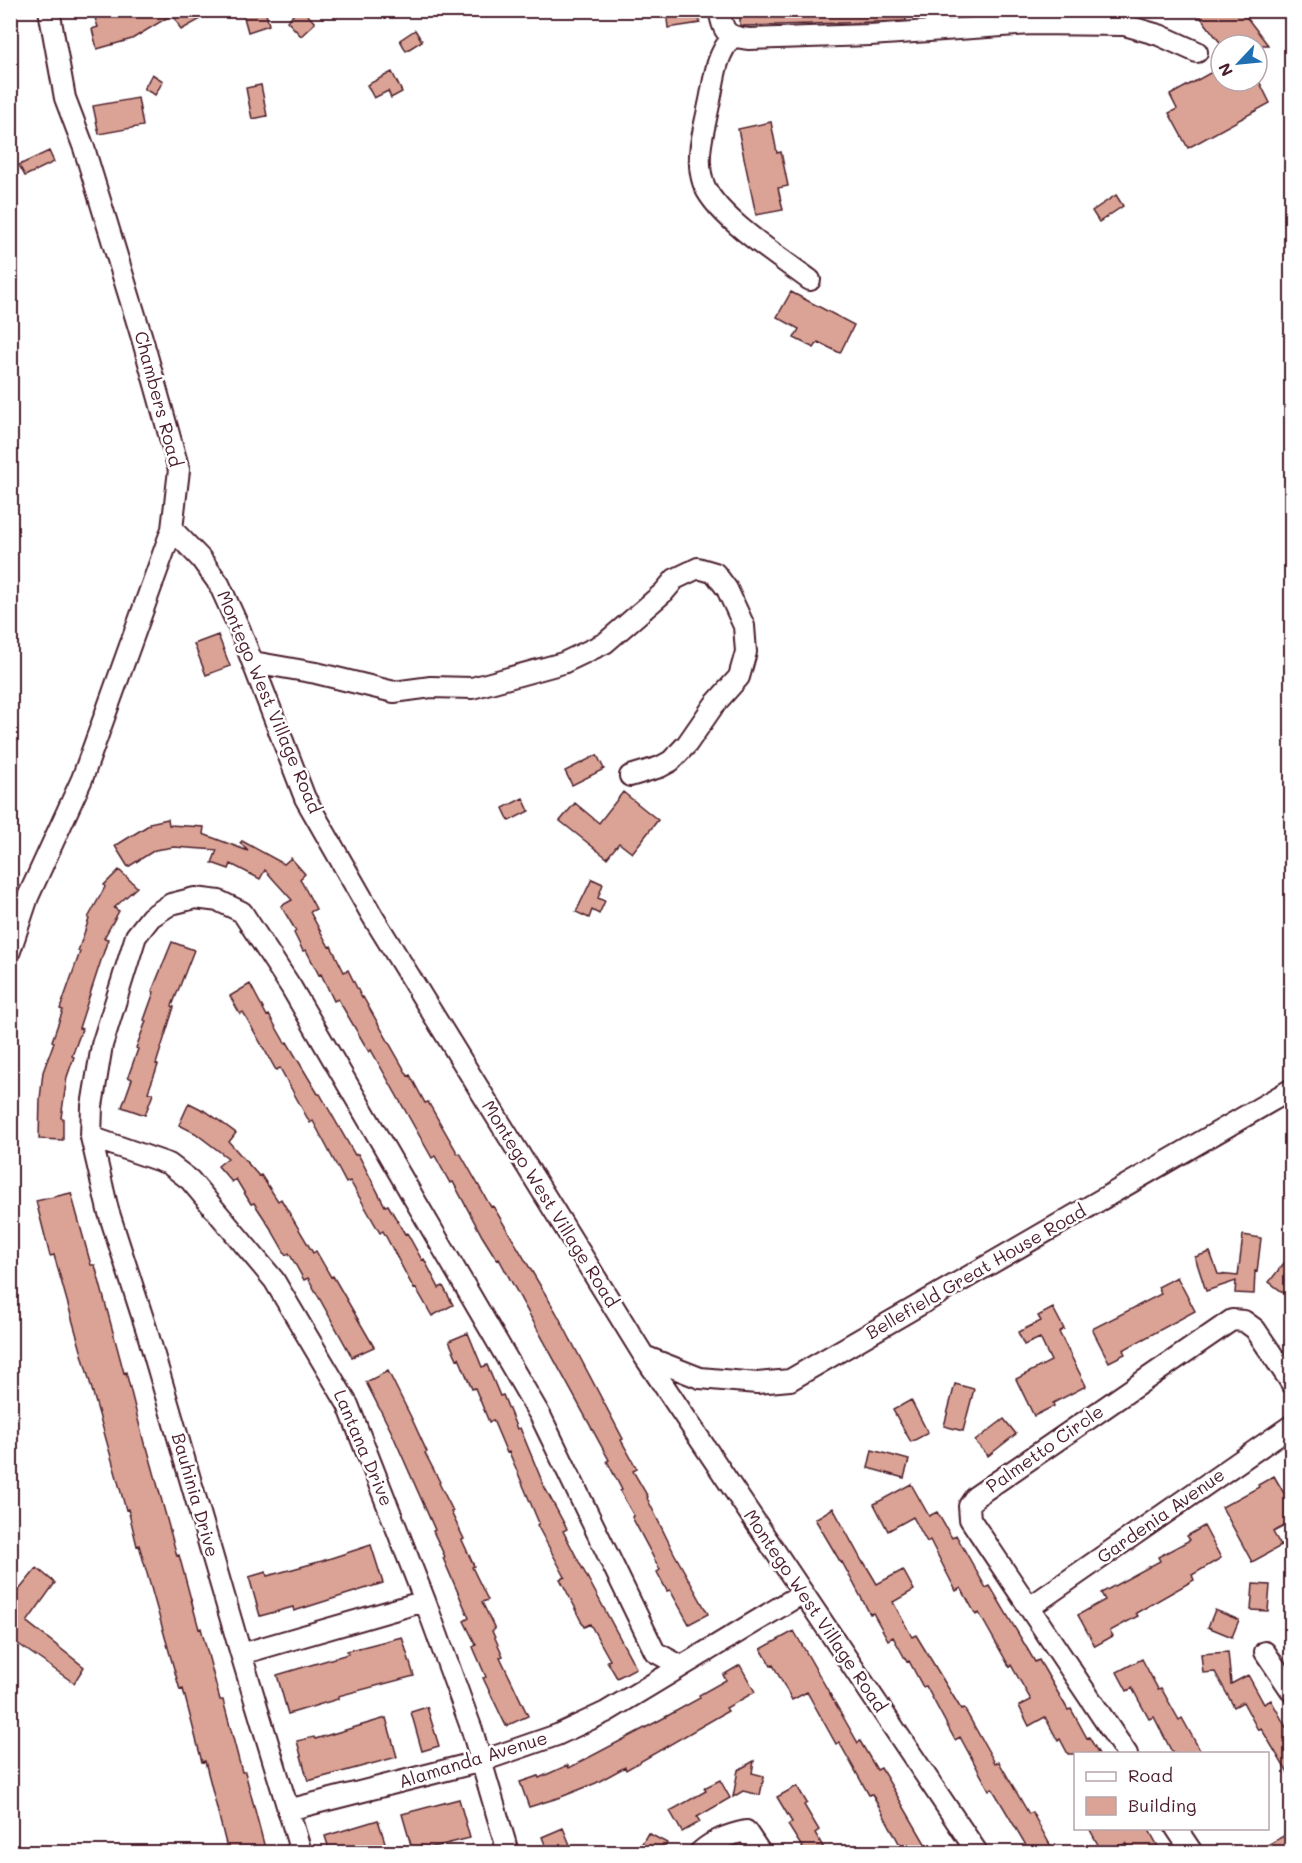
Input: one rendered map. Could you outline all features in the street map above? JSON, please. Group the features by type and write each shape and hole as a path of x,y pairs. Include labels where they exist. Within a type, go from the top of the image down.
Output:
{"street":[{"name":"Chambers Road","path":"10,951 28,897 82,779 172,529 179,470 142,338 84,148 65,98 49,10"},
{"path":"719,10 723,30 732,37 749,39 870,35 1032,24 1124,25 1159,35 1197,52"},
{"path":"732,37 722,49 716,65 699,156 703,182 714,204 810,280"},
{"name":"Montego West Village Road","path":"172,529 201,559 219,584 305,798 373,917 644,1356 977,1852"},
{"path":"252,662 316,673 394,692 431,687 472,688 563,663 604,644 664,592 675,579 698,568 715,573 727,589 744,626 746,652 739,677 714,705 687,744 671,761 660,767 630,776"},
{"name":"Bauhinia Drive","path":"301,1852 147,1331 108,1210 91,1137 92,1106 102,1045 135,936 151,917 171,904 195,898 219,901 242,912 291,987 541,1417 655,1652 681,1666"},
{"name":"Bellefield Great House Road","path":"644,1356 700,1378 757,1383 790,1380 1292,1089"},
{"name":"Lantana Drive","path":"91,1137 169,1164 190,1180 274,1280 348,1405 424,1601 482,1761 508,1852"},
{"name":"Palmetto Circle","path":"1126,1752 970,1519 969,1506 975,1497 1232,1320 1244,1321 1255,1329 1292,1384"},
{"name":"Gardenia Avenue","path":"1030,1607 1292,1425"},
{"name":"Alamanda Avenue","path":"288,1810 482,1761 557,1735 606,1712 803,1593"},
{"path":"241,1654 424,1601"},
{"path":"1265,1652 1292,1692"},
{"path":"1177,1830 1192,1852"},
{"path":"700,1852 727,1835 746,1831 759,1852"}],"building":[{"path":"109,10 194,10 199,20 181,30 173,14 132,39 97,49 92,29 98,27 94,15"},
{"path":"242,10 265,10 269,25 248,32"},
{"path":"298,10 303,10 315,23 301,36 287,21"},
{"path":"666,10 698,10 700,23 668,28"},
{"path":"740,10 906,10 906,21 743,26 740,25"},
{"path":"1195,10 1241,10 1259,33 1213,33"},
{"path":"415,30 422,41 406,51 400,40"},
{"path":"392,72 402,92 391,98 388,91 374,98 367,85"},
{"path":"152,74 163,81 155,95 144,89"},
{"path":"1209,74 1209,93 1265,93 1270,103 1188,148 1169,113 1177,109 1170,95"},
{"path":"261,85 267,116 252,119 246,88"},
{"path":"138,98 143,126 99,134 93,106"},
{"path":"771,122 777,153 781,152 788,186 778,188 783,210 756,215 738,129"},
{"path":"49,151 54,162 25,176 19,165"},
{"path":"1116,195 1123,206 1099,222 1092,211"},
{"path":"791,292 854,325 840,353 818,342 814,348 794,338 799,329 777,317"},
{"path":"218,635 230,666 206,675 194,644"},
{"path":"597,755 604,769 572,785 565,771"},
{"path":"623,792 658,820 632,853 619,843 607,858 560,821 575,803 599,823"},
{"path":"523,798 529,811 509,821 503,808"},
{"path":"168,819 169,825 204,827 203,834 248,851 240,843 242,841 284,864 291,858 305,874 300,879 316,909 310,912 329,947 331,946 344,972 348,970 408,1076 410,1075 425,1103 428,1102 458,1154 460,1153 556,1312 623,1439 621,1440 637,1469 633,1471 674,1553 708,1614 689,1624 670,1590 667,1591 657,1572 660,1570 620,1491 622,1490 607,1461 609,1460 499,1259 497,1260 482,1236 453,1182 450,1183 435,1156 432,1158 371,1050 369,1052 338,999 334,1001 306,950 303,951 294,933 296,931 281,906 292,900 265,870 260,879 231,864 229,869 212,863 217,850 174,847 155,850 128,867 115,846 149,823"},
{"path":"119,870 137,887 114,908 119,911 104,938 108,939 79,1028 82,1029 67,1077 61,1118 63,1118 63,1140 39,1139 43,1072 63,1010 60,1009 80,952 78,951 88,918 104,885"},
{"path":"592,879 603,884 598,898 605,901 599,914 592,910 589,918 576,912"},
{"path":"172,942 194,950 172,1006 174,1007 156,1064 158,1065 148,1092 153,1094 145,1115 122,1107 132,1079 128,1077 146,1021 144,1020 154,992 152,991"},
{"path":"250,984 267,1016 269,1015 320,1094 355,1155 358,1154 385,1206 388,1205 422,1260 424,1259 439,1288 443,1286 453,1305 432,1316 416,1288 414,1289 383,1231 380,1233 350,1181 346,1183 313,1121 310,1123 280,1068 276,1070 243,1012 240,1014 230,996"},
{"path":"189,1103 207,1112 236,1133 229,1142 259,1176 261,1175 278,1201 281,1199 313,1253 316,1251 331,1277 333,1276 374,1347 352,1357 308,1278 304,1280 289,1253 286,1255 254,1203 251,1204 236,1179 232,1182 218,1166 228,1158 195,1133 179,1125"},
{"path":"71,1193 91,1265 95,1265 145,1447 147,1447 199,1629 201,1628 220,1700 223,1700 242,1772 245,1772 266,1852 228,1852 205,1761 202,1762 183,1689 180,1690 139,1545 137,1546 128,1509 126,1510 54,1255 50,1256 36,1201"},
{"path":"1243,1235 1261,1238 1257,1272 1255,1271 1254,1294 1235,1293 1236,1281 1206,1291 1195,1257 1210,1252 1218,1274 1238,1276"},
{"path":"1292,1253 1292,1299 1269,1282"},
{"path":"1177,1277 1195,1311 1123,1350 1125,1354 1109,1362 1092,1329 1161,1294 1158,1287"},
{"path":"1053,1308 1064,1329 1059,1332 1086,1386 1034,1416 1016,1379 1051,1361 1040,1338 1024,1345 1018,1332 1041,1321 1038,1316"},
{"path":"468,1333 482,1367 487,1365 517,1429 520,1428 544,1486 567,1529 563,1531 636,1668 617,1678 590,1624 584,1627 560,1579 565,1577 537,1525 539,1523 509,1452 507,1453 493,1420 489,1422 475,1388 472,1389 449,1341"},
{"path":"388,1371 453,1511 451,1512 474,1566 472,1567 488,1600 482,1602 495,1629 492,1631 503,1656 500,1657 528,1716 506,1726 483,1678 486,1677 473,1647 476,1645 464,1621 469,1618 443,1558 445,1557 433,1531 435,1530 391,1431 366,1382"},
{"path":"955,1384 974,1389 963,1431 944,1426"},
{"path":"911,1400 928,1433 911,1442 893,1410"},
{"path":"1004,1419 1016,1434 988,1456 975,1441"},
{"path":"872,1450 909,1460 904,1478 868,1468"},
{"path":"1274,1476 1292,1507 1292,1522 1273,1532 1281,1546 1252,1562 1222,1507"},
{"path":"911,1484 929,1516 937,1512 952,1538 956,1535 986,1588 990,1586 1035,1662 1039,1660 1068,1710 1071,1709 1098,1752 1068,1754 1045,1717 1029,1726 1019,1706 1031,1700 979,1613 976,1615 961,1588 956,1591 930,1540 927,1542 913,1517 888,1531 874,1504"},
{"path":"833,1508 877,1584 903,1570 914,1590 893,1602 912,1637 916,1635 961,1709 964,1708 995,1763 999,1762 1029,1814 1032,1812 1054,1852 1030,1852 992,1788 989,1790 960,1737 955,1740 926,1686 923,1687 893,1637 888,1640 873,1613 870,1614 842,1562 815,1519"},
{"path":"1204,1526 1221,1558 1192,1575 1194,1580 1136,1613 1138,1616 1110,1631 1113,1636 1095,1646 1078,1615 1105,1600 1101,1593 1160,1561 1158,1557 1190,1540 1187,1536"},
{"path":"371,1545 383,1583 294,1611 293,1607 260,1616 249,1577 266,1572 267,1576"},
{"path":"37,1568 55,1583 27,1622 84,1667 74,1683 17,1643 10,1646 10,1601"},
{"path":"1253,1584 1270,1585 1268,1611 1251,1610"},
{"path":"1215,1610 1239,1620 1232,1637 1208,1627"},
{"path":"794,1631 858,1743 860,1741 877,1770 881,1768 930,1852 904,1852 872,1794 869,1795 839,1742 836,1744 807,1692 792,1700 773,1665 771,1666 761,1649"},
{"path":"402,1637 414,1676 338,1696 338,1699 288,1714 277,1675 348,1654 347,1651"},
{"path":"1228,1652 1231,1684 1248,1675 1264,1704 1271,1700 1286,1727 1292,1725 1292,1780 1261,1728 1258,1730 1243,1702 1234,1707 1215,1672 1203,1673 1201,1654"},
{"path":"1142,1659 1158,1689 1161,1688 1179,1720 1182,1718 1201,1752 1172,1752 1154,1717 1149,1719 1132,1688 1127,1691 1117,1672"},
{"path":"740,1665 755,1692 726,1708 728,1711 626,1770 625,1767 596,1783 529,1807 520,1782 538,1776 539,1778 568,1765 569,1768 660,1720 700,1698 699,1695 726,1680 723,1675"},
{"path":"427,1707 439,1746 422,1751 411,1712"},
{"path":"386,1718 397,1757 308,1781 297,1741 314,1737 315,1739"},
{"path":"754,1761 752,1773 764,1776 760,1795 743,1791 733,1797 738,1770"},
{"path":"720,1780 730,1798 697,1817 700,1822 682,1832 670,1811 706,1791 704,1788"},
{"path":"797,1786 807,1803 804,1805 819,1830 815,1833 826,1852 805,1852 788,1825 792,1822 777,1797"},
{"path":"459,1799 470,1838 413,1852 402,1814"},
{"path":"378,1820 388,1852 330,1852 325,1836"},
{"path":"563,1828 571,1847 557,1852 548,1852 542,1837"},
{"path":"1090,1830 1149,1830 1161,1852 1132,1852 1126,1843 1109,1852 1102,1852"},
{"path":"648,1833 667,1843 662,1852 637,1852"},
{"path":"1287,1834 1292,1842 1292,1852 1255,1852"}]}
